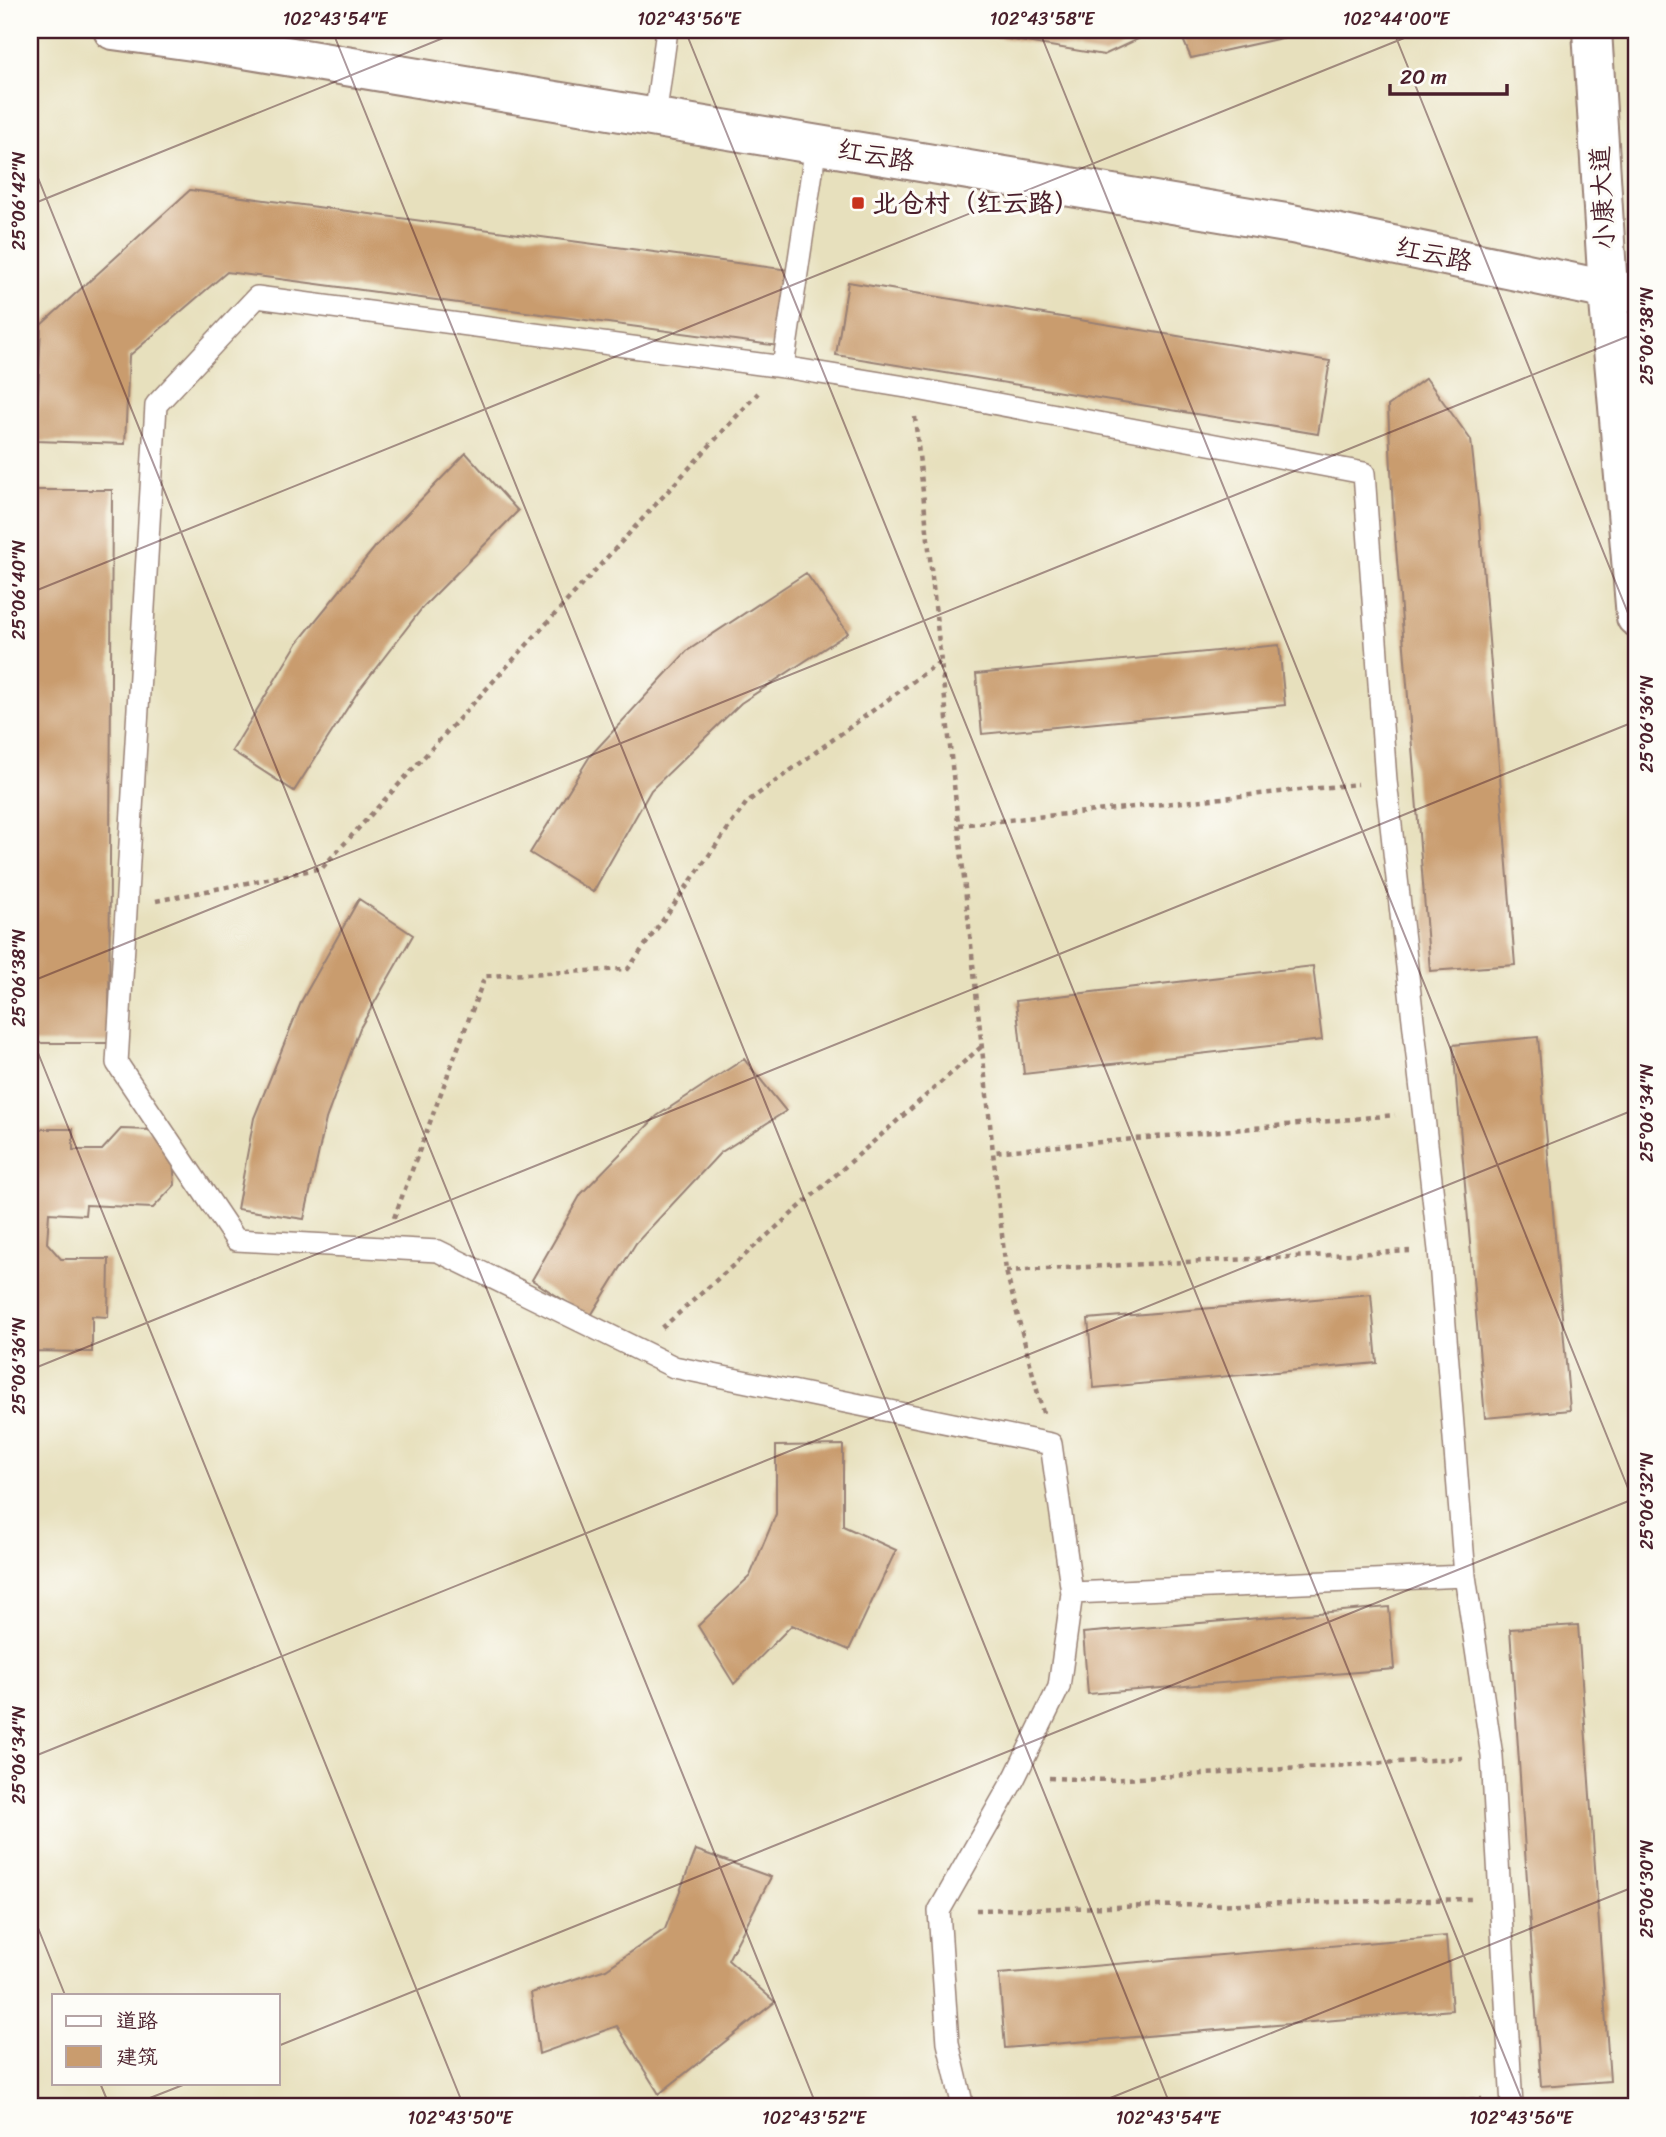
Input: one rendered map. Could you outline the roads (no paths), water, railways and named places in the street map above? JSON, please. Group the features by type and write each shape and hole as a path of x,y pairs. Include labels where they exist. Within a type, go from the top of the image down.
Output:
{"street":[{"name":"红云路","path":"113,30 214,44 1292,225 1622,291"},
{"name":"小康大道","path":"1592,30 1622,291 1636,618"}],"lane":[{"path":"655,118 667,30"},
{"path":"783,367 816,145"},
{"path":"962,2107 948,2043 939,1911 1015,1777 1059,1687 1072,1593 1051,1444 674,1367 438,1251 236,1240 117,1063 156,405 257,297 783,367 912,388 1364,473 1386,781 1439,1250 1465,1576 1492,1756 1511,2102"},
{"path":"1072,1593 1465,1576"}],"place":[{"name":"北仓村（红云路）","path":"858,203"}]}
